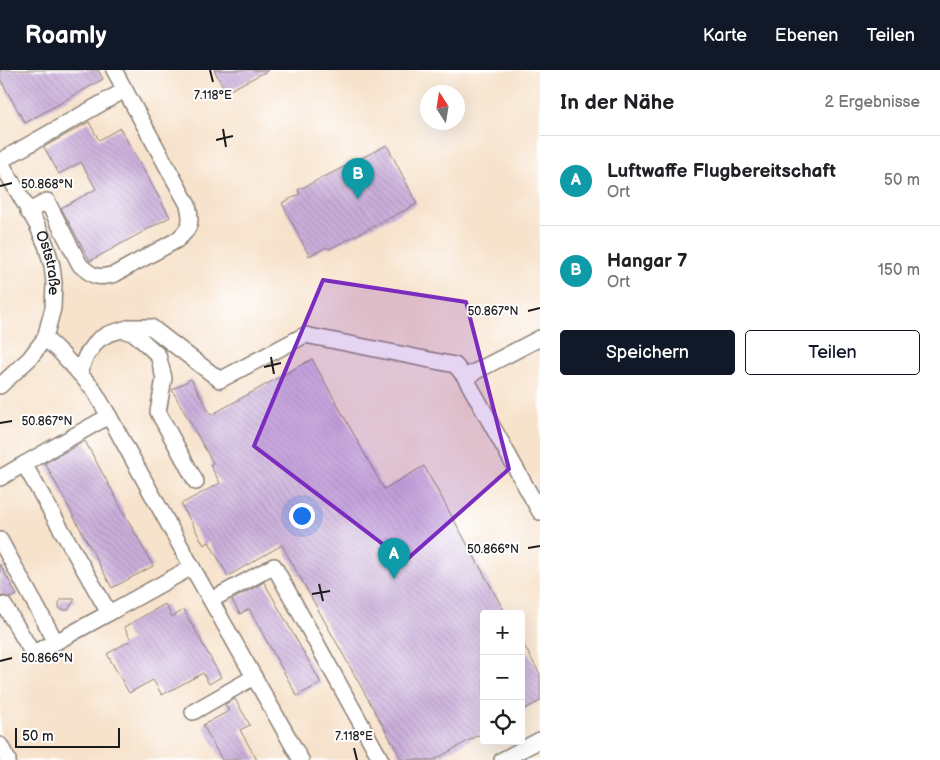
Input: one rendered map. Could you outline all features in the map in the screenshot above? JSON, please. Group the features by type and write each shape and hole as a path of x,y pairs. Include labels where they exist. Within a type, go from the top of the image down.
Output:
{"lane":[{"path":"28,212 48,201 80,265 88,273 97,277 115,274 177,240 184,234 190,224 191,215 188,205 114,70"},
{"path":"0,161 125,90"},
{"name":"Oststraße","path":"0,161 37,225 46,245 52,266 54,283 52,308 44,338 30,358 0,386"},
{"path":"79,373 86,356 98,340 108,334 132,327 151,328 220,380 305,335 455,365 465,377 540,512"},
{"path":"121,330 135,334 158,355 164,378 158,412 196,482"},
{"path":"44,338 62,353 79,373 93,390 109,416 301,760"},
{"path":"465,377 540,338"},
{"path":"0,478 109,416"},
{"path":"24,464 109,614"},
{"path":"0,540 56,642"},
{"path":"211,600 274,566 381,760"},
{"path":"4,605 32,652 56,642 109,614 192,567"},
{"path":"192,712 254,677"},
{"path":"502,760 540,740"},
{"path":"0,745 8,760"}],"highlighted area":[{"path":"323,280 466,302 509,469 405,561 254,446"}],"building":[{"path":"0,70 98,70 103,79 25,123 0,79"},
{"path":"214,70 269,70 226,92"},
{"path":"89,122 99,140 120,128 170,217 90,261 61,208 96,189 81,162 59,174 44,147"},
{"path":"387,145 417,204 329,249 327,247 309,256 282,203 300,194 298,190"},
{"path":"312,359 384,489 424,466 504,610 480,610 480,734 434,760 402,760 282,545 228,576 209,542 204,545 181,504 220,483 210,465 213,463 172,390 191,379 211,415"},
{"path":"85,441 153,566 112,588 45,463"},
{"path":"0,564 17,595 10,598 0,597"},
{"path":"264,582 321,683 297,696 249,609 240,614 232,600"},
{"path":"62,599 75,599 68,610 63,610 59,608 59,603"},
{"path":"165,604 172,617 184,610 221,677 209,684 203,673 162,695 153,680 129,693 107,654 131,640 124,627"},
{"path":"525,647 540,674 540,701 525,709"},
{"path":"235,699 250,725 240,730 257,760 222,760 203,725 229,711 225,704"}],"place":[{"name":"Hangar 7","path":"358,199"},
{"name":"Luftwaffe Flugbereitschaft","path":"394,579"}]}
